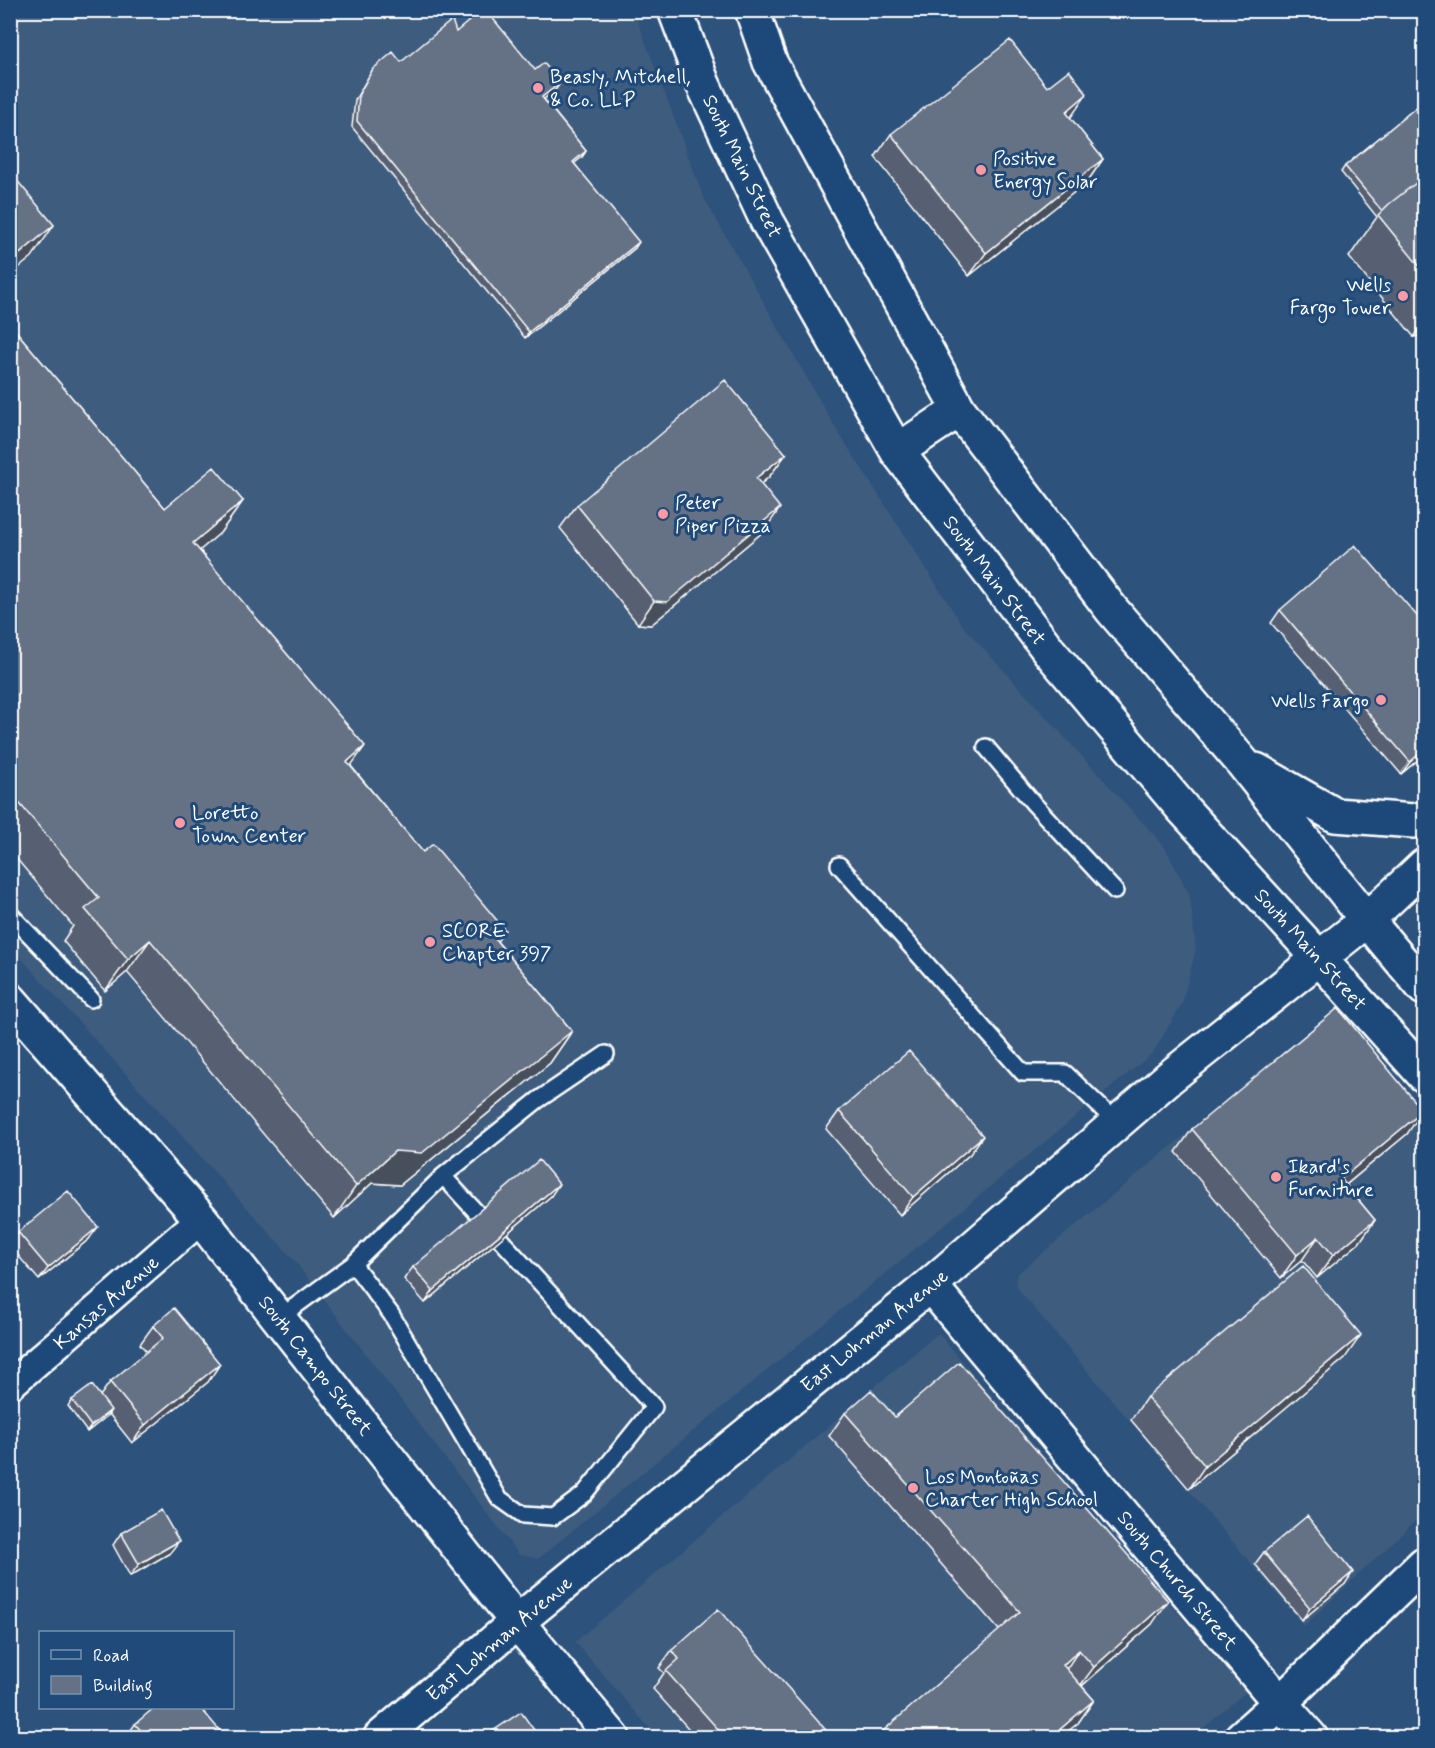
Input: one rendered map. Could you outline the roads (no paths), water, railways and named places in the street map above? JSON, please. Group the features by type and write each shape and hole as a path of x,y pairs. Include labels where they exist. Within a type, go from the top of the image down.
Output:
{"main road":[{"name":"South Main Street","path":"675,10 703,84 767,221 897,451 1058,660 1183,809 1425,1076"},
{"path":"752,10 770,62 959,410 1112,610 1242,762 1367,920 1425,988"},
{"path":"897,451 959,410"},
{"path":"1242,762 1335,815 1414,821 1425,818"},
{"name":"East Lohman Avenue","path":"380,1737 517,1622 930,1285 1170,1077 1367,920 1425,867"},
{"name":"South Campo Street","path":"10,1000 201,1219 517,1622 613,1737"},
{"name":"South Church Street","path":"930,1285 1311,1737"},
{"path":"1241,1737 1280,1703 1425,1564"}],"street":[{"name":"Kansas Avenue","path":"10,1385 201,1219"}],"lane":[{"path":"986,747 1034,804 1115,891"},
{"path":"839,866 1023,1073 1065,1073 1117,1123"},
{"path":"10,914 91,999"},
{"path":"279,1318 353,1264 443,1176 538,1100 606,1054"},
{"path":"443,1176 479,1215"},
{"path":"353,1264 391,1314 499,1498 523,1515 553,1517 584,1494 654,1407 500,1239"}],"place":[{"name":"Beasly, Mitchell, & Co. LLP","path":"538,88"},
{"name":"Positive Energy Solar","path":"981,170"},
{"name":"Wells Fargo Tower","path":"1403,296"},
{"name":"Peter Piper Pizza","path":"663,514"},
{"name":"Wells Fargo","path":"1381,700"},
{"name":"Loretto Town Center","path":"180,823"},
{"name":"SCORE Chapter 397","path":"430,942"},
{"name":"Ikard's Furniture","path":"1276,1177"},
{"name":"Los Montoñas Charter High School","path":"913,1488"}]}
